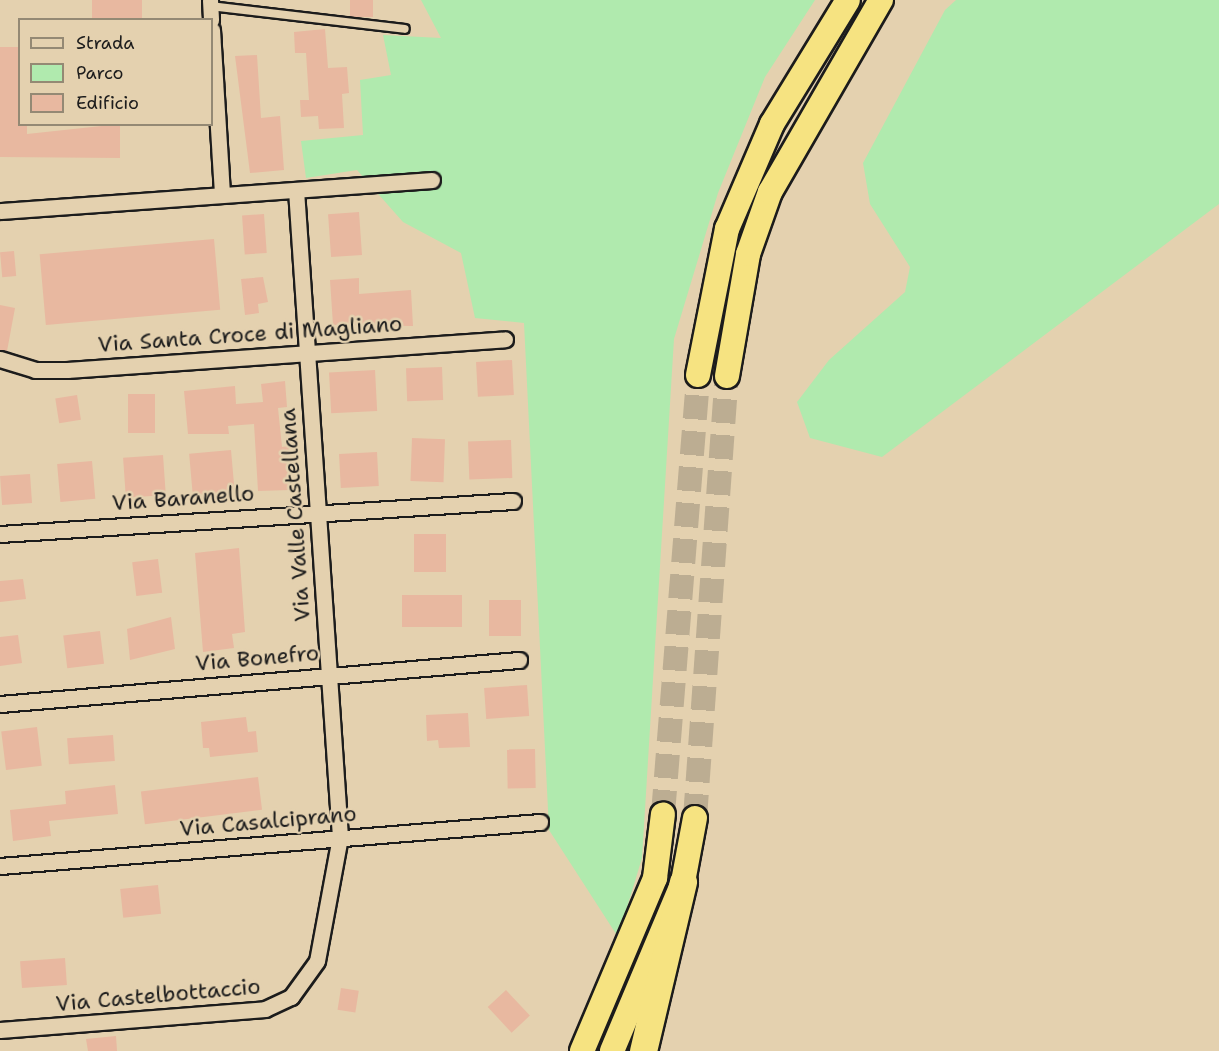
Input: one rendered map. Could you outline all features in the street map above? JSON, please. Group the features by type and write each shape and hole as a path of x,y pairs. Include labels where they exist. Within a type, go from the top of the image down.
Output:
{"highway":[{"path":"698,375 727,229 772,124 848,0"},
{"path":"727,376 748,254 770,192 881,0"},
{"path":"582,1051 654,878 663,814"},
{"path":"643,1051 683,882 695,818"},
{"path":"612,1051 683,882"}],"street":[{"path":"213,46 222,193"},
{"path":"0,211 222,193 432,180"},
{"name":"Via Valle Castellana","path":"296,190 340,837"},
{"name":"Via Santa Croce di Magliano","path":"0,358 34,370 67,370 306,351 505,339"},
{"name":"Via Baranello","path":"0,534 319,511 513,501"},
{"name":"Via Bonefro","path":"0,704 328,674 519,660"},
{"name":"Via Casalciprano","path":"0,866 540,822"},
{"name":"Via Castelbottaccio","path":"0,1030 251,1012 291,997 316,961 340,837"}],"lane":[{"path":"210,9 405,29"}],"green space":[{"path":"421,0 815,0 765,77 718,193 674,339 642,858 618,937 549,830 524,323 475,318 461,253 403,222 357,170 306,178 301,141 363,135 360,80 391,75 383,35 441,38"},
{"path":"956,0 1219,0 1219,204 882,457 810,438 797,402 829,360 905,292 910,267 870,204 863,163 945,10"}],"building":[{"path":"92,0 142,0 142,18 92,18"},
{"path":"350,0 373,0 373,17 350,17"},
{"path":"325,29 328,68 347,67 349,93 342,94 344,128 319,129 318,116 301,117 300,100 309,100 306,53 295,53 294,32"},
{"path":"0,47 18,47 18,126 27,126 27,134 120,126 120,158 0,157"},
{"path":"257,55 261,118 280,116 284,170 250,173 235,56"},
{"path":"359,212 362,255 331,257 328,214"},
{"path":"264,214 267,253 245,254 242,216"},
{"path":"214,239 220,310 46,325 40,254"},
{"path":"14,251 16,276 2,277 0,252"},
{"path":"263,277 268,302 258,304 259,313 245,315 241,279"},
{"path":"359,278 359,294 411,290 413,326 333,325 330,280"},
{"path":"0,305 15,308 7,351 0,350"},
{"path":"512,360 514,395 478,397 476,362"},
{"path":"442,367 443,400 407,401 406,368"},
{"path":"375,370 377,411 331,413 329,372"},
{"path":"285,381 287,407 278,408 282,447 289,446 290,490 258,491 254,424 228,426 229,434 188,434 184,391 235,386 236,404 263,402 261,384"},
{"path":"128,394 155,394 155,433 128,433"},
{"path":"77,395 81,420 59,423 55,398"},
{"path":"412,438 445,439 443,482 410,481"},
{"path":"511,440 512,478 469,479 468,442"},
{"path":"231,450 235,492 193,496 189,454"},
{"path":"377,452 379,486 341,488 339,454"},
{"path":"163,455 166,495 126,498 123,458"},
{"path":"92,461 95,499 60,502 57,464"},
{"path":"30,474 32,503 2,505 0,476"},
{"path":"414,534 446,534 446,572 414,572"},
{"path":"239,548 245,632 232,634 234,648 203,652 195,553"},
{"path":"158,559 162,593 136,596 132,562"},
{"path":"23,579 26,599 0,602 0,581"},
{"path":"402,595 462,595 462,627 402,627"},
{"path":"489,600 521,600 521,636 489,636"},
{"path":"171,617 175,649 130,660 127,629"},
{"path":"100,631 104,664 67,668 63,636"},
{"path":"18,635 22,663 0,666 0,637"},
{"path":"527,685 529,716 486,719 484,688"},
{"path":"468,713 470,747 439,748 438,740 427,741 426,715"},
{"path":"246,717 248,732 256,731 258,752 210,757 209,748 203,748 201,722"},
{"path":"37,727 42,766 6,770 1,731"},
{"path":"113,735 115,761 69,764 67,738"},
{"path":"507,749 535,749 536,788 508,788"},
{"path":"258,777 262,810 145,824 141,791"},
{"path":"115,785 118,814 49,821 51,836 13,841 10,810 66,804 65,791"},
{"path":"158,885 161,914 123,918 120,889"},
{"path":"65,958 67,985 22,988 20,961"},
{"path":"341,988 359,991 355,1013 338,1010"},
{"path":"506,990 530,1016 512,1033 488,1007"},
{"path":"116,1036 117,1051 88,1051 86,1039"}],"tunnel":[{"path":"663,814 698,375"},
{"path":"695,818 727,376"}]}
